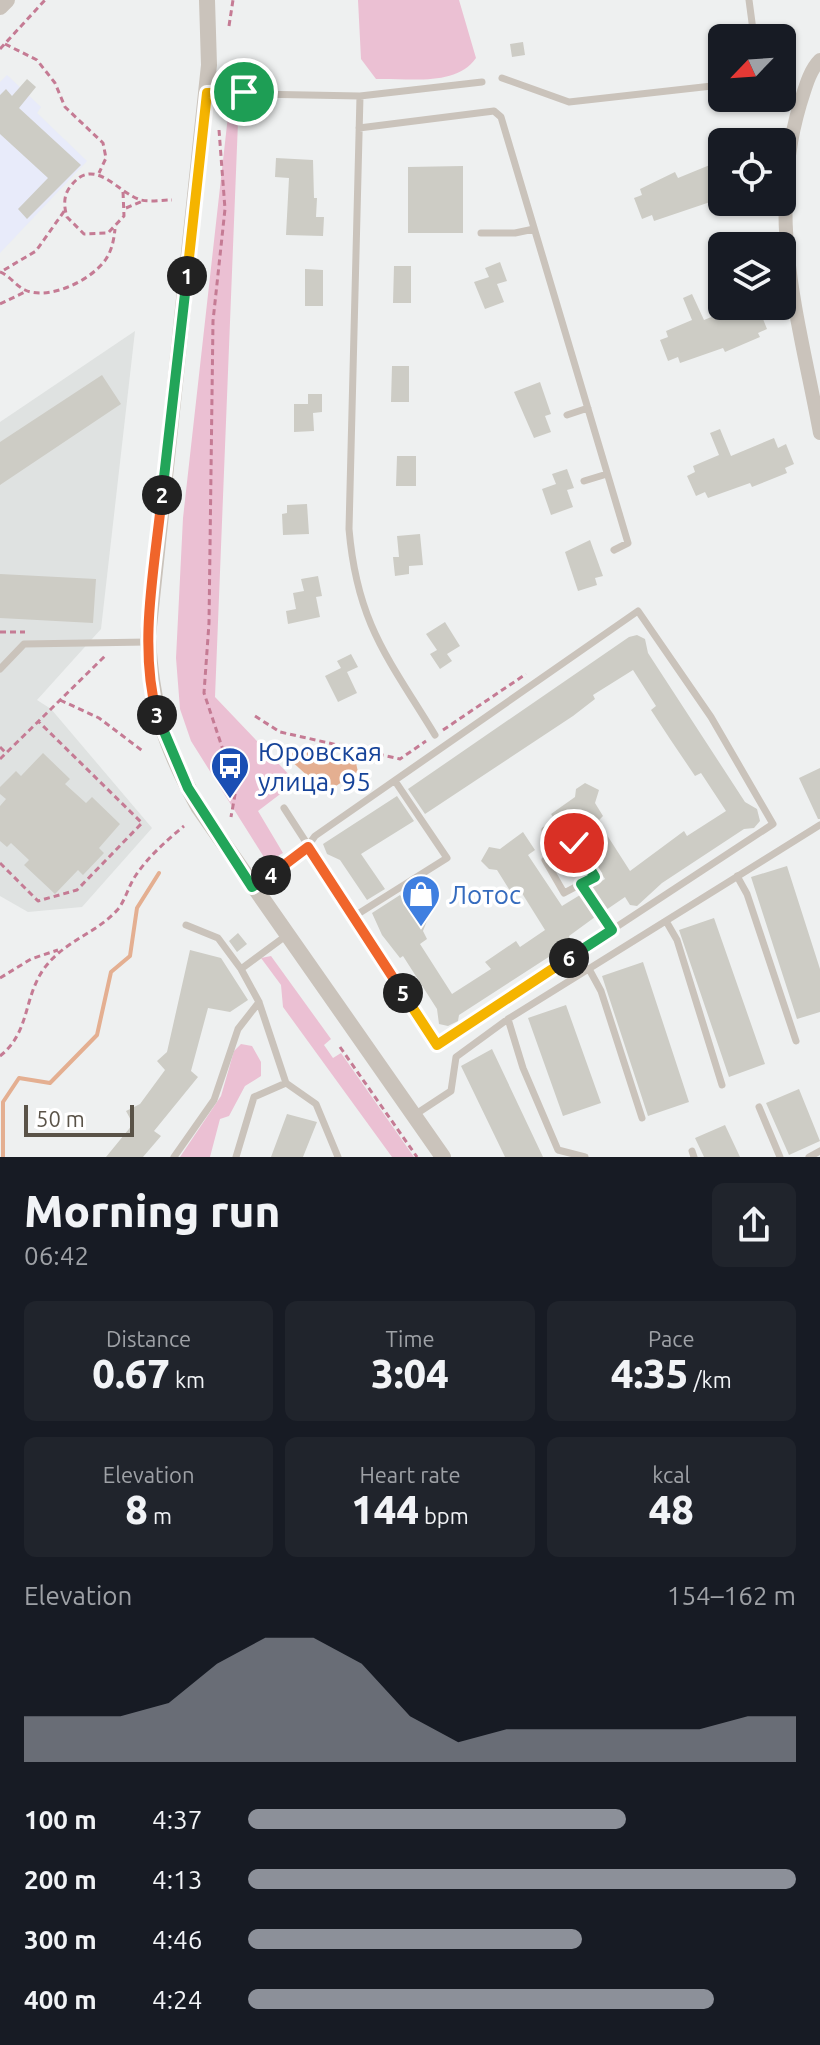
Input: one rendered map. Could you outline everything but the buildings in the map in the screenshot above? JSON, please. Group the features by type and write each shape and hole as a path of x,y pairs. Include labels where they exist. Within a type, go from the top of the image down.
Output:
{"street":[{"path":"0,7 7,0"},
{"path":"207,0 207,93 148,642 153,699 165,737 199,808 252,887 416,1114 443,1157"},
{"path":"820,60 808,78 791,136 784,237 820,433"}],"lane":[{"path":"749,0 750,24"},
{"path":"502,78 569,102 708,86"},
{"path":"207,93 360,96 482,82"},
{"path":"360,96 350,513 353,574 368,622 385,656 435,735"},
{"path":"359,128 494,111 501,117 628,543 614,550"},
{"path":"481,233 515,233 534,229"},
{"path":"567,415 588,408"},
{"path":"584,481 607,474"},
{"path":"252,887 308,847 315,836 638,611 711,717 773,824 437,1045 353,917 308,847 284,808"},
{"path":"0,669 24,644 148,642"},
{"path":"353,917 447,858 395,781"},
{"path":"416,1114 451,1091 456,1057 508,1019 820,825"},
{"path":"545,830 559,852"},
{"path":"574,843 595,877 581,884 564,893 545,860 574,843"},
{"path":"737,876 747,894 796,1041"},
{"path":"581,884 612,930"},
{"path":"666,921 677,940 722,1085"},
{"path":"186,925 218,938 241,969 259,1002 286,1083 316,1104 337,1156"},
{"path":"241,969 287,935"},
{"path":"589,969 601,991 642,1118"},
{"path":"174,1157 214,1100 238,1029 259,1002"},
{"path":"508,1019 523,1068 558,1150 585,1157"},
{"path":"236,1157 254,1097 286,1083"},
{"path":"759,1107 780,1157"},
{"path":"809,1157 820,1151"}],"path":[{"path":"0,49 45,0"},
{"path":"229,26 233,0"},
{"path":"5,44 37,60 55,83 65,107 103,143 106,158 98,174"},
{"path":"219,130 225,209 211,365 209,623 204,693 236,789 231,817"},
{"path":"27,291 1,272 36,251 65,210 70,187 83,177 98,174 113,180 123,192 143,201"},
{"path":"0,304 27,291 48,292 90,274 105,260 126,208 123,192"},
{"path":"126,208 143,201 172,200"},
{"path":"65,210 72,224 84,234 100,235 115,229"},
{"path":"0,759 107,653 116,652"},
{"path":"255,716 280,732 400,759 535,668"},
{"path":"60,700 99,718 144,752"},
{"path":"0,863 38,901 77,890 142,823 38,721"},
{"path":"0,747 6,753"},
{"path":"0,978 95,928 119,907 134,877 157,849 184,826"},
{"path":"0,1056 17,1043 41,974 58,950"},
{"path":"340,1047 417,1157"}],"shaded area":[{"path":"358,0 459,0 476,58 467,67 444,77 376,79 361,59"},
{"path":"7,75 41,107 37,113 87,161 0,253 0,82"},
{"path":"239,97 215,697 296,782 258,811 283,853 267,862 191,741 180,709 176,658 183,518 230,98"},
{"path":"135,331 101,629 37,700 51,709 152,828 82,907 28,912 0,896 0,422"},
{"path":"296,747 356,763 358,772 331,789 322,789 288,758"},
{"path":"271,956 331,1039 324,1045 333,1058 341,1053 414,1157 392,1157 283,1007 281,985 261,958"},
{"path":"241,1044 252,1046 261,1062 261,1076 245,1086 229,1116 220,1119 210,1157 180,1157 221,1096 234,1051"}],"waterway":[{"path":"3,1157 3,1102 19,1078 50,1083 97,1035 111,972 130,956 137,908 159,873"}],"place":[{"name":"Юровская улица, 95","path":"230,800"},
{"name":"Лотос","path":"421,928"}],"route":[{"path":"244,92 207,93 148,636 153,699 158,720 178,766 199,808 252,887 292,862 308,847 437,1045 612,930 581,884 595,877 574,843"}]}
